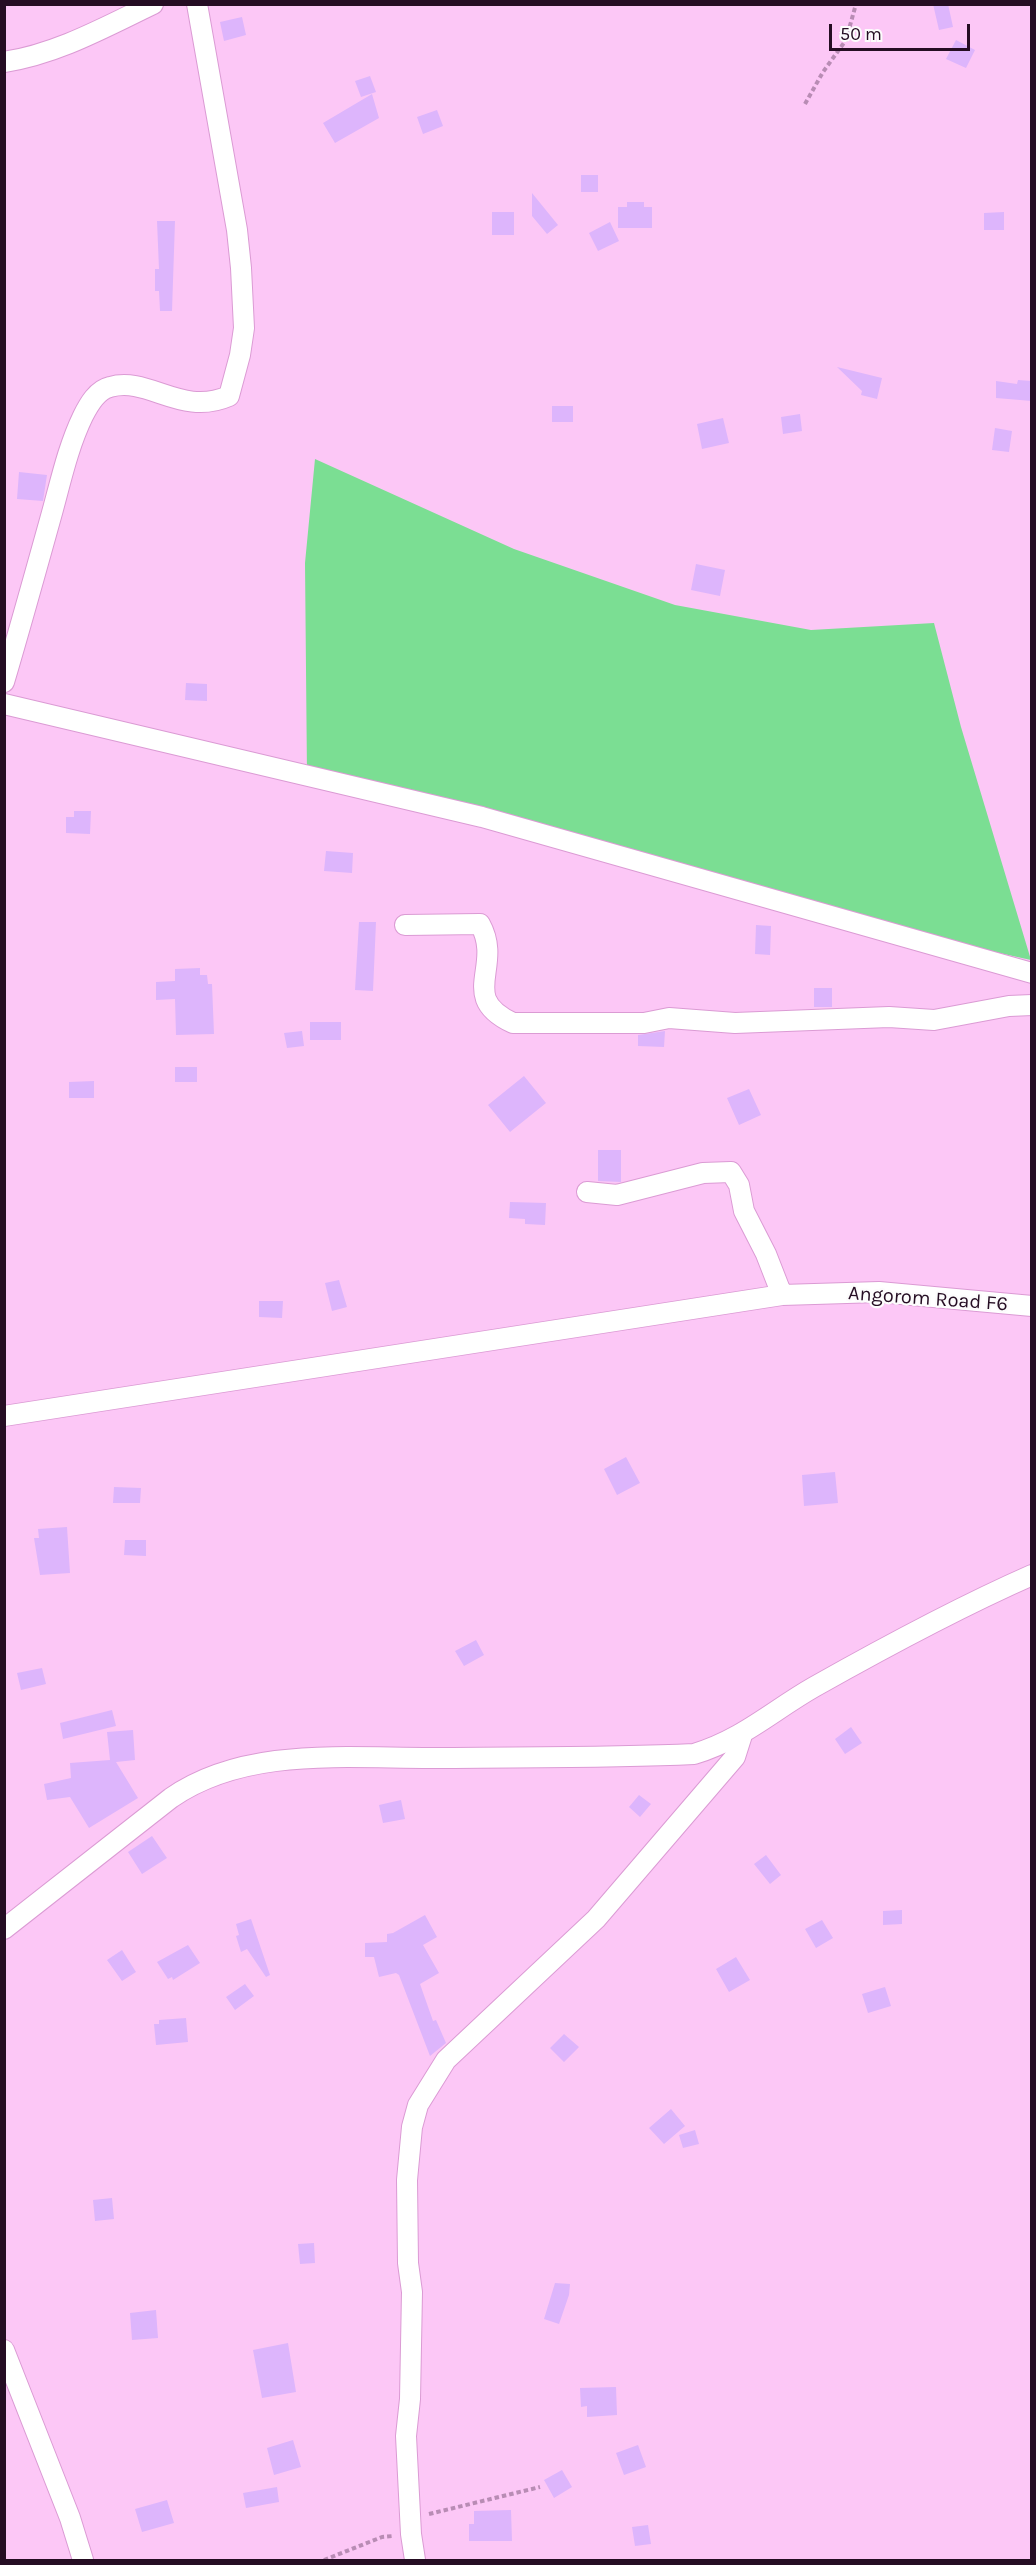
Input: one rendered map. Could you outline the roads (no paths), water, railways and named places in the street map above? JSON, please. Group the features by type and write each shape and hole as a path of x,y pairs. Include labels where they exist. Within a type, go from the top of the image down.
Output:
{"street":[{"path":"4,62 26,59 57,48 153,4"},
{"path":"4,682 72,441 94,397 108,387 123,385 148,389 165,397 194,402 216,402 229,396 240,355 244,328 241,268 237,230 197,4"},
{"path":"4,704 482,817 1032,973"},
{"path":"405,925 480,924 487,937 485,1000 495,1014 513,1023 644,1023 669,1018 735,1023 889,1017 934,1020 1009,1006 1032,1005"},
{"path":"587,1191 617,1195 703,1173 731,1172 739,1185 744,1211 766,1254 782,1295"},
{"name":"Angorom Road F6","path":"4,1416 782,1295 879,1292 1032,1306"},
{"path":"4,1929 171,1798 195,1781 225,1770 263,1762 331,1759 694,1754 722,1745 742,1735 812,1688 893,1643 1032,1575"},
{"path":"415,2560 410,2524 406,2436 410,2399 412,2292 408,2263 407,2180 412,2127 418,2105 446,2060 596,1919 735,1757 742,1735"},
{"path":"4,2350 70,2518 83,2560"}]}
